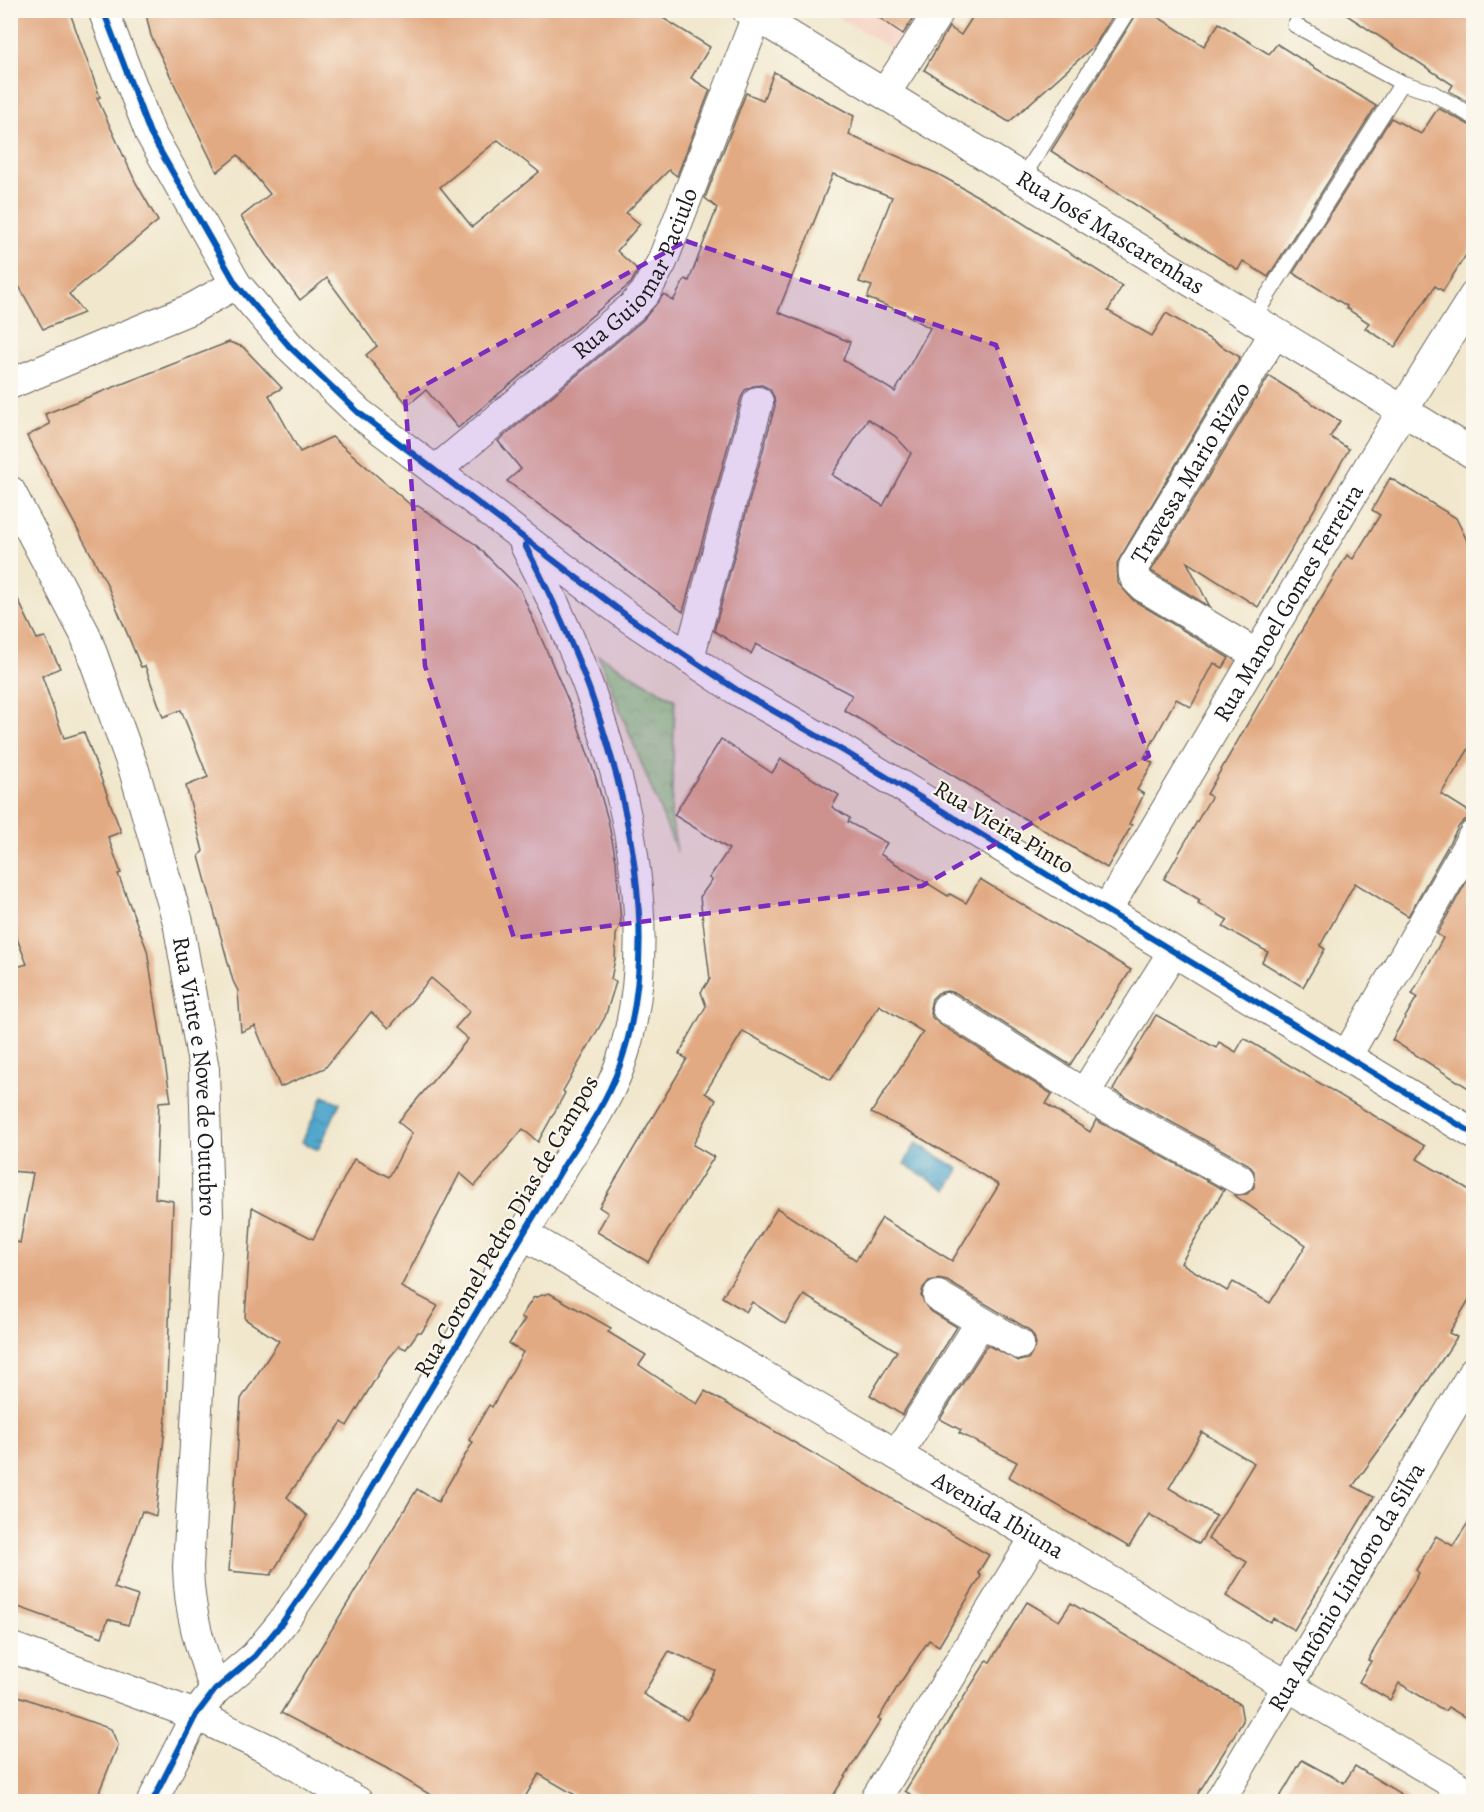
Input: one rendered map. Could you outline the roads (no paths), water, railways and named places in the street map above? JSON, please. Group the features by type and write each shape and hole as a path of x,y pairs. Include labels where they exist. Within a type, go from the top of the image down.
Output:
{"street":[{"name":"Rua Coronel Pedro Dias de Campos","path":"104,10 150,133 236,284 289,346 359,412 523,540 548,588 573,647 618,776 640,910 639,955 632,1010 620,1064 602,1107 565,1164 525,1235 348,1527 296,1604 255,1656 215,1690 196,1715 152,1802"},
{"path":"885,93 939,10"},
{"name":"Rua José Mascarenhas","path":"752,13 1473,454"},
{"name":"Rua Guiomar Paciulo","path":"435,471 632,307 645,293 662,262 752,13"},
{"path":"10,384 194,308 236,284"},
{"name":"Rua Manoel Gomes Ferreira","path":"1106,910 1402,409 1473,296"},
{"name":"Travessa Mario Rizzo","path":"1258,656 1144,587 1135,580 1132,573 1263,327"},
{"path":"689,658 758,402"},
{"name":"Rua Vinte e Nove de Outubro","path":"10,491 85,634 134,770 178,922 204,1069 208,1215 188,1601 197,1640 215,1690"},
{"name":"Rua Vieira Pinto","path":"523,540 631,619 737,690 847,753 1473,1134"},
{"path":"1346,1057 1473,835"},
{"path":"1084,1094 1173,952"},
{"path":"947,1008 1084,1094 1239,1179"},
{"name":"Avenida Ibiuna","path":"525,1235 1473,1796"},
{"path":"938,1296 1018,1344"},
{"path":"897,1455 981,1322"},
{"name":"Rua Antônio Lindoro da Silva","path":"1219,1802 1473,1371"},
{"path":"874,1802 1035,1538"},
{"path":"10,1647 196,1715 270,1750 358,1802"}],"lane":[{"path":"1022,178 1128,10"},
{"path":"1295,25 1402,82 1431,92 1473,117"},
{"path":"1263,327 1402,82"}],"water":[{"path":"323,1096 340,1103 318,1150 302,1142"},
{"path":"916,1143 959,1169 947,1190 904,1164"}]}
